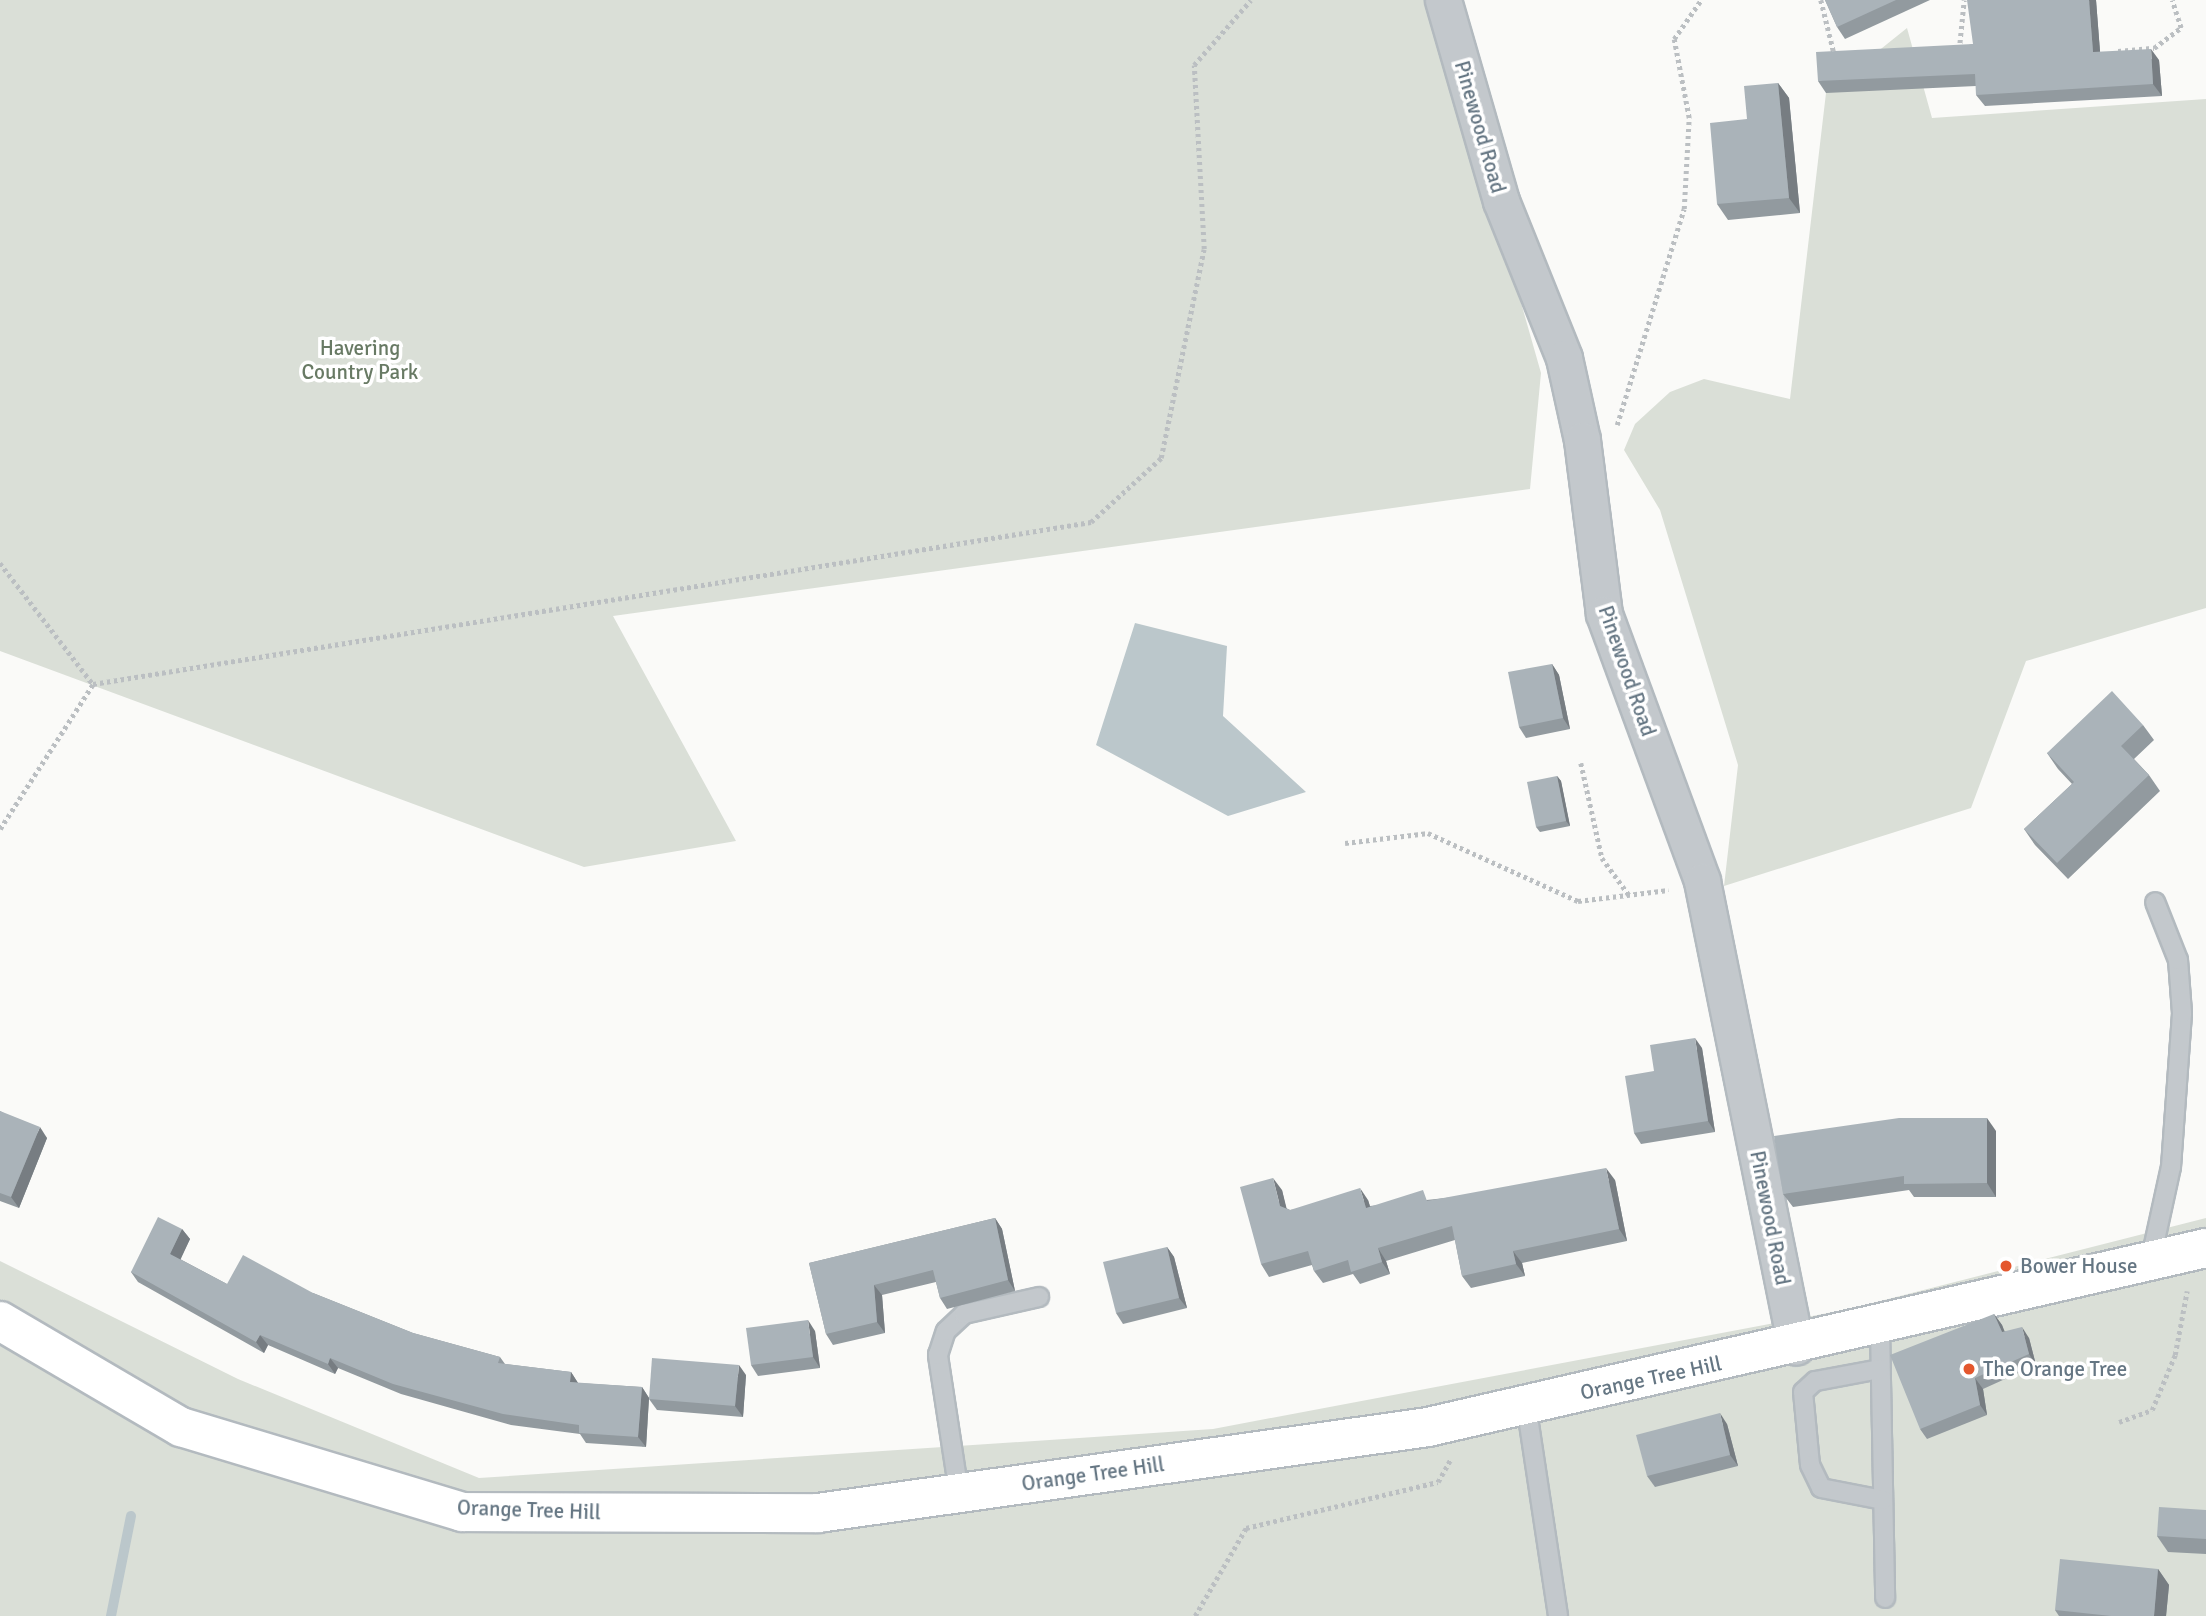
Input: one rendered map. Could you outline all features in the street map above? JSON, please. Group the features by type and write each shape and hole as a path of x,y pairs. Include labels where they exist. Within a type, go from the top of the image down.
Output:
{"main road":[{"name":"Orange Tree Hill","path":"0,1321 181,1427 462,1512 818,1513 1475,1416 1880,1328 2179,1255"}],"street":[{"name":"Pinewood Road","path":"1443,0 1501,201 1564,358 1582,440 1604,614 1703,886 1796,1347"}],"lane":[{"path":"2155,902 2178,960 2182,1013 2171,1167 2179,1255"},
{"path":"959,1493 938,1355 946,1331 964,1314 1039,1297"},
{"path":"1880,1328 1885,1598"},
{"path":"1880,1368 1815,1381 1803,1392 1810,1465 1821,1488 1883,1500"},
{"path":"1525,1404 1558,1616"}],"path":[{"path":"0,829 93,684 1091,522 1161,458 1203,249 1194,65 1251,0"},
{"path":"1613,435 1684,209 1689,118 1674,39 1701,0"},
{"path":"1821,0 1833,53 1847,53"},
{"path":"1958,58 1964,0"},
{"path":"2109,52 2154,48 2181,28 2172,0"},
{"path":"0,563 93,684"},
{"path":"1581,763 1602,859 1629,895"},
{"path":"1345,842 1429,833 1578,901 1703,886"},
{"path":"2119,1422 2152,1410 2175,1355 2188,1297 2179,1255"},
{"path":"1195,1616 1246,1528 1438,1482 1475,1416"}],"green space":[{"name":"Havering Country Park","path":"0,0 1435,0 1541,373 1530,489 613,616 736,841 584,867 0,651"},
{"path":"1907,28 1932,118 2206,99 2206,608 2026,661 1971,808 1724,886 1738,765 1660,510 1624,450 1635,424 1670,392 1704,379 1790,399 1826,93"},
{"path":"2206,1218 2206,1616 0,1616 0,1261 238,1379 479,1478 1213,1429 1849,1309"}],"shaded area":[{"path":"1135,623 1227,646 1223,716 1306,792 1228,816 1096,745"}],"building":[{"path":"1825,0 1896,0 1837,27"},
{"path":"1967,0 2089,0 2093,52 2151,49 2153,84 1976,95 1975,74 1818,81 1816,52 1973,44"},
{"path":"1778,83 1789,198 1717,204 1710,123 1747,119 1744,86"},
{"path":"1552,664 1563,718 1519,727 1508,672"},
{"path":"2112,691 2143,725 2121,746 2149,775 2057,863 2024,829 2074,782 2047,753"},
{"path":"1557,776 1566,821 1536,827 1527,782"},
{"path":"1695,1038 1708,1121 1634,1133 1625,1076 1654,1071 1650,1045"},
{"path":"0,1111 40,1127 11,1197 0,1193"},
{"path":"1899,1118 1987,1118 1987,1183 1904,1184 1904,1176 1783,1194 1774,1136"},
{"path":"1606,1168 1619,1229 1513,1251 1516,1264 1462,1276 1452,1226 1378,1248 1382,1262 1351,1272 1348,1260 1314,1271 1308,1251 1261,1264 1240,1187 1273,1178 1280,1206 1290,1210 1360,1188 1366,1208 1423,1190 1427,1201"},
{"path":"158,1217 182,1229 170,1254 227,1284 243,1255 313,1293 413,1333 500,1357 498,1363 571,1372 570,1382 642,1387 638,1437 579,1433 579,1425 503,1414 393,1384 330,1358 328,1364 260,1335 256,1342 131,1272"},
{"path":"995,1218 1008,1280 940,1298 933,1270 874,1285 877,1322 826,1334 809,1263"},
{"path":"1167,1247 1179,1298 1116,1313 1103,1262"},
{"path":"1994,1314 2002,1332 2022,1327 2029,1354 1975,1378 1980,1405 1920,1429 1890,1355"},
{"path":"808,1320 813,1357 751,1365 746,1328"},
{"path":"652,1358 739,1365 735,1406 649,1399"},
{"path":"1720,1413 1730,1455 1647,1476 1636,1435"},
{"path":"2159,1507 2206,1510 2206,1539 2157,1536"},
{"path":"2060,1559 2158,1569 2154,1616 2111,1616 2055,1610"}],"waterway":[{"path":"111,1616 131,1516"}],"place":[{"name":"Bower House","path":"2006,1266"},
{"name":"The Orange Tree","path":"1969,1369"}]}
